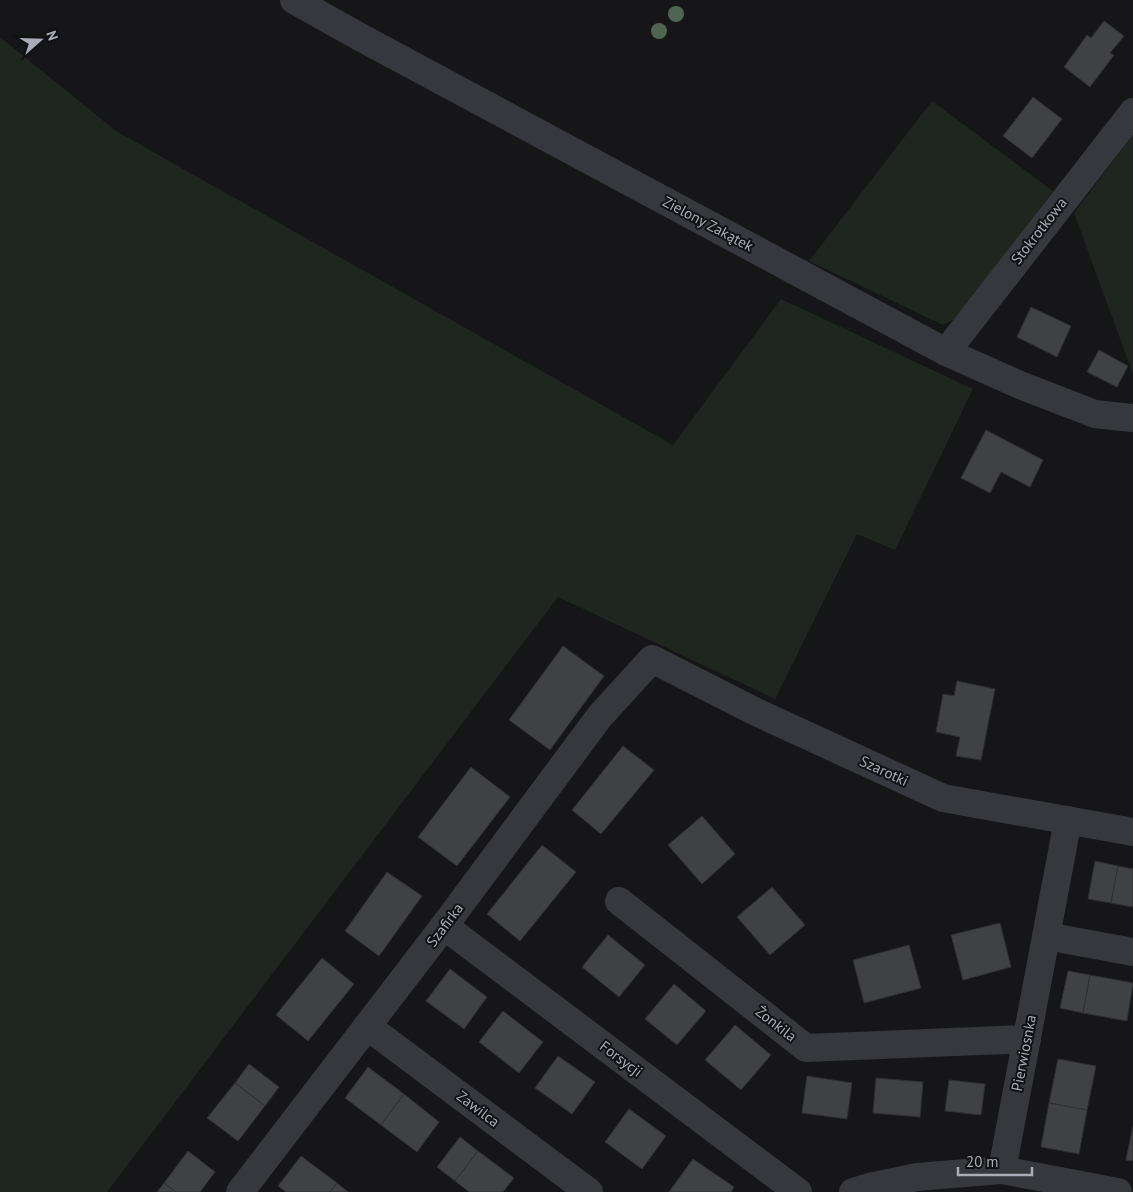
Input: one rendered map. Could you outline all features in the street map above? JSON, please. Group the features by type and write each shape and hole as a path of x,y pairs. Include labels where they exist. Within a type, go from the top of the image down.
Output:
{"street":[{"name":"Zielony Zakątek","path":"294,0 946,352 1020,385 1095,414 1133,418"},
{"name":"Stokrotkowa","path":"946,352 1133,112"},
{"name":"Szarotki","path":"652,659 756,712 943,798 1133,832"},
{"name":"Szafirka","path":"240,1192 444,926 600,716 652,659"},
{"name":"Pierwiosnka","path":"1002,1170 1068,820"},
{"name":"Żonkila","path":"620,901 806,1048 1027,1039"},
{"name":"Forsycji","path":"444,926 798,1192"},
{"path":"1046,936 1133,952"},
{"name":"Zawilca","path":"367,1026 589,1192"},
{"path":"853,1192 917,1177 1002,1170 1118,1192"}],"shaded area":[{"path":"0,37 116,131 673,445 781,299 973,389 895,550 857,534 775,699 558,597 107,1192 0,1192"},
{"path":"932,101 1053,191 959,317 943,325 809,261"},
{"path":"1133,135 1133,374 1074,213"}],"building":[{"path":"1104,21 1124,36 1110,53 1114,55 1090,87 1064,67 1087,35 1091,38"},
{"path":"1033,97 1062,119 1032,158 1003,136"},
{"path":"1031,307 1071,326 1057,357 1017,337"},
{"path":"1099,350 1128,366 1117,387 1087,372"},
{"path":"986,430 1043,460 1030,487 1001,472 990,493 961,478"},
{"path":"563,646 604,676 550,750 509,720"},
{"path":"957,681 995,689 981,760 956,756 960,737 936,732 943,694 954,696"},
{"path":"623,746 654,770 601,834 572,810"},
{"path":"471,767 510,797 457,866 418,837"},
{"path":"702,816 735,854 702,884 668,845"},
{"path":"542,845 576,872 520,941 487,914"},
{"path":"1095,861 1118,866 1111,903 1088,899"},
{"path":"1118,866 1133,869 1133,907 1111,903"},
{"path":"387,872 422,896 379,956 345,931"},
{"path":"772,887 805,925 770,955 737,917"},
{"path":"1000,923 1011,967 963,980 951,935"},
{"path":"608,935 645,965 619,997 582,967"},
{"path":"909,945 921,988 864,1003 853,960"},
{"path":"322,958 354,984 308,1041 276,1015"},
{"path":"450,969 487,997 464,1029 426,1001"},
{"path":"1068,971 1090,975 1083,1013 1060,1008"},
{"path":"1090,975 1133,983 1127,1021 1083,1013"},
{"path":"674,984 706,1011 677,1045 645,1019"},
{"path":"503,1011 543,1042 519,1073 479,1042"},
{"path":"735,1025 771,1055 741,1090 705,1060"},
{"path":"558,1056 595,1082 572,1114 535,1088"},
{"path":"1058,1059 1096,1066 1087,1110 1049,1103"},
{"path":"249,1064 279,1087 265,1106 235,1083"},
{"path":"368,1067 404,1094 381,1125 345,1098"},
{"path":"807,1076 852,1083 847,1119 802,1113"},
{"path":"876,1078 923,1082 920,1117 873,1113"},
{"path":"949,1080 985,1084 981,1115 945,1111"},
{"path":"235,1083 265,1106 238,1141 207,1118"},
{"path":"404,1094 439,1122 417,1152 381,1125"},
{"path":"1049,1103 1087,1110 1079,1154 1041,1147"},
{"path":"629,1109 666,1136 642,1169 605,1142"},
{"path":"1133,1126 1133,1161 1126,1160"},
{"path":"460,1137 478,1151 455,1181 437,1167"},
{"path":"188,1151 215,1172 200,1192 176,1192 164,1183"},
{"path":"478,1151 514,1178 503,1192 469,1192 455,1181"},
{"path":"301,1156 337,1183 330,1192 286,1192 278,1186"},
{"path":"693,1159 734,1187 731,1192 669,1192"},
{"path":"164,1183 176,1192 157,1192"},
{"path":"337,1183 348,1192 330,1192"}]}
